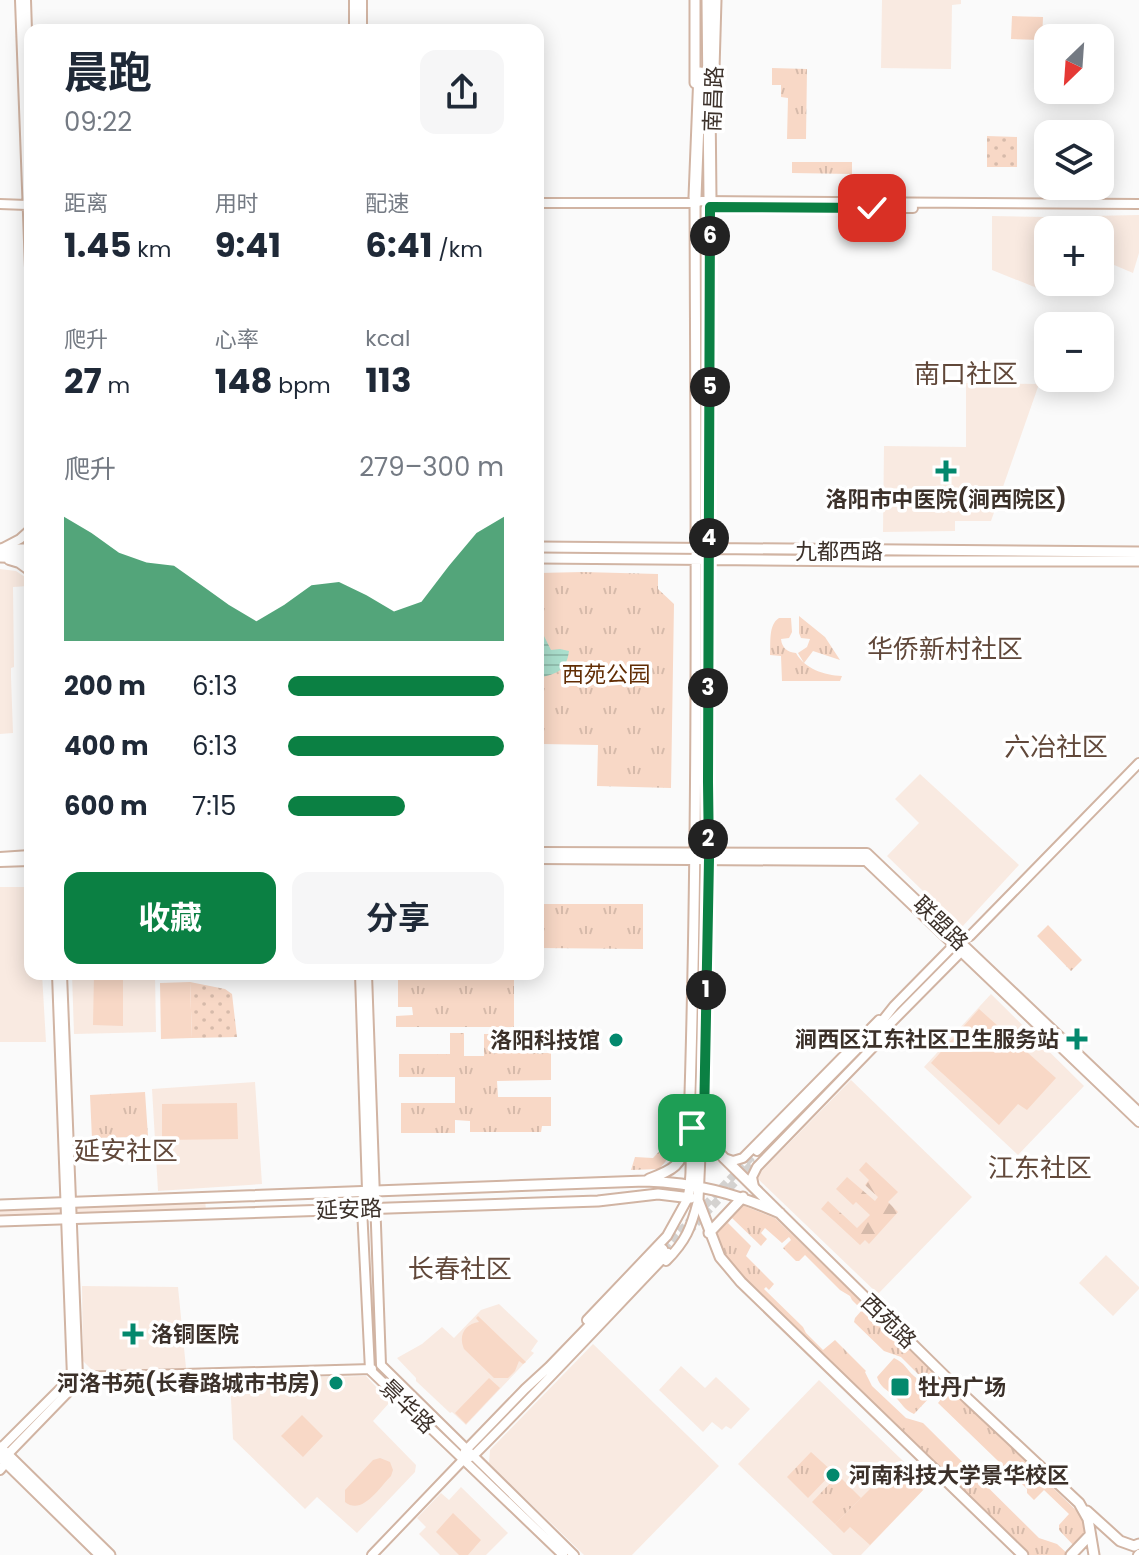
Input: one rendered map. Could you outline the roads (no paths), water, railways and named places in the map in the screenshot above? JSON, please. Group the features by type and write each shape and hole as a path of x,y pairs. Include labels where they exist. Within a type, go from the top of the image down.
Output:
{"highway":[{"name":"南昌路","path":"701,0 710,202"},
{"name":"南昌路","path":"695,200 708,0"}],"main road":[{"path":"23,0 24,24"},
{"path":"23,0 24,40"},
{"path":"354,0 354,24"},
{"path":"362,0 362,24"},
{"name":"南昌路","path":"695,0 696,855 690,1124 695,1186"},
{"name":"南昌路","path":"693,1199 704,1123 709,855 710,202 716,0"},
{"path":"544,203 695,200 701,207 710,202 1139,206"},
{"path":"0,201 24,202"},
{"path":"696,373 702,379 710,374"},
{"path":"0,549 24,535"},
{"name":"九都西路","path":"544,547 695,554"},
{"path":"0,549 24,549"},
{"name":"九都西路","path":"544,558 1044,550 1139,552"},
{"name":"九都西路","path":"709,554 871,561 1139,561"},
{"path":"0,558 24,558"},
{"path":"0,558 24,567"},
{"path":"759,1153 1139,763"},
{"path":"544,852 696,855"},
{"name":"联盟路","path":"696,855 867,853 1139,1122"},
{"path":"544,859 696,855"},
{"path":"0,860 24,858"},
{"name":"联盟路","path":"960,946 1139,1112"},
{"path":"2,1456 71,1389 75,1377 60,980"},
{"path":"360,980 371,1190"},
{"path":"367,980 371,1190"},
{"path":"724,1158 733,1161 743,1158 868,1029 898,1009"},
{"path":"754,1188 752,1177 757,1167 879,1042 898,1009"},
{"path":"690,1124 695,1131 699,1131 704,1123"},
{"name":"西苑路","path":"704,1123 715,1148 724,1158 968,1399 1079,1503 1088,1519 1094,1555"},
{"path":"635,1198 643,1191 640,1181 675,1168 683,1156 690,1124"},
{"name":"延安路","path":"0,1205 640,1181 695,1186 743,1197 780,1213"},
{"name":"景华路","path":"371,1190 375,1208 381,1365 574,1555"},
{"name":"景华路","path":"371,1190 362,1208 370,1370 563,1555"},
{"name":"延安路","path":"0,1221 598,1201 658,1194 693,1199"},
{"path":"709,1233 743,1197"},
{"path":"693,1199 720,1257 741,1282 1018,1552"},
{"path":"525,1389 667,1236 693,1199"},
{"path":"372,1555 463,1460 473,1456 557,1375 679,1248 691,1228 693,1199"},
{"path":"463,1460 465,1448 665,1251 533,1396"},
{"path":"75,1377 370,1370 381,1365"},
{"path":"2,1456 100,1555"},
{"path":"2,1456 110,1555"},
{"path":"1079,1503 1120,1541 1134,1546 1139,1544"},
{"path":"1071,1555 1090,1535"}],"tunnel":[{"path":"663,1249 757,1151"},
{"path":"688,1232 755,1161"}],"place":[{"name":"洛阳市中医院(涧西院区)","path":"946,471"},
{"name":"涧西区江东社区卫生服务站","path":"1077,1039"},
{"name":"洛阳科技馆","path":"616,1040"},
{"name":"洛铜医院","path":"133,1334"},
{"name":"河洛书苑(长春路城市书房)","path":"336,1383"},
{"name":"牡丹广场","path":"900,1387"},
{"name":"河南科技大学景华校区","path":"833,1475"}],"district":[{"name":"南口社区","path":"966,374"},
{"name":"华侨新村社区","path":"945,649"},
{"name":"六冶社区","path":"1056,747"},
{"name":"延安社区","path":"126,1151"},
{"name":"江东社区","path":"1040,1168"},
{"name":"长春社区","path":"460,1269"}],"park label":[{"name":"西苑公园","path":"606,674"}]}
